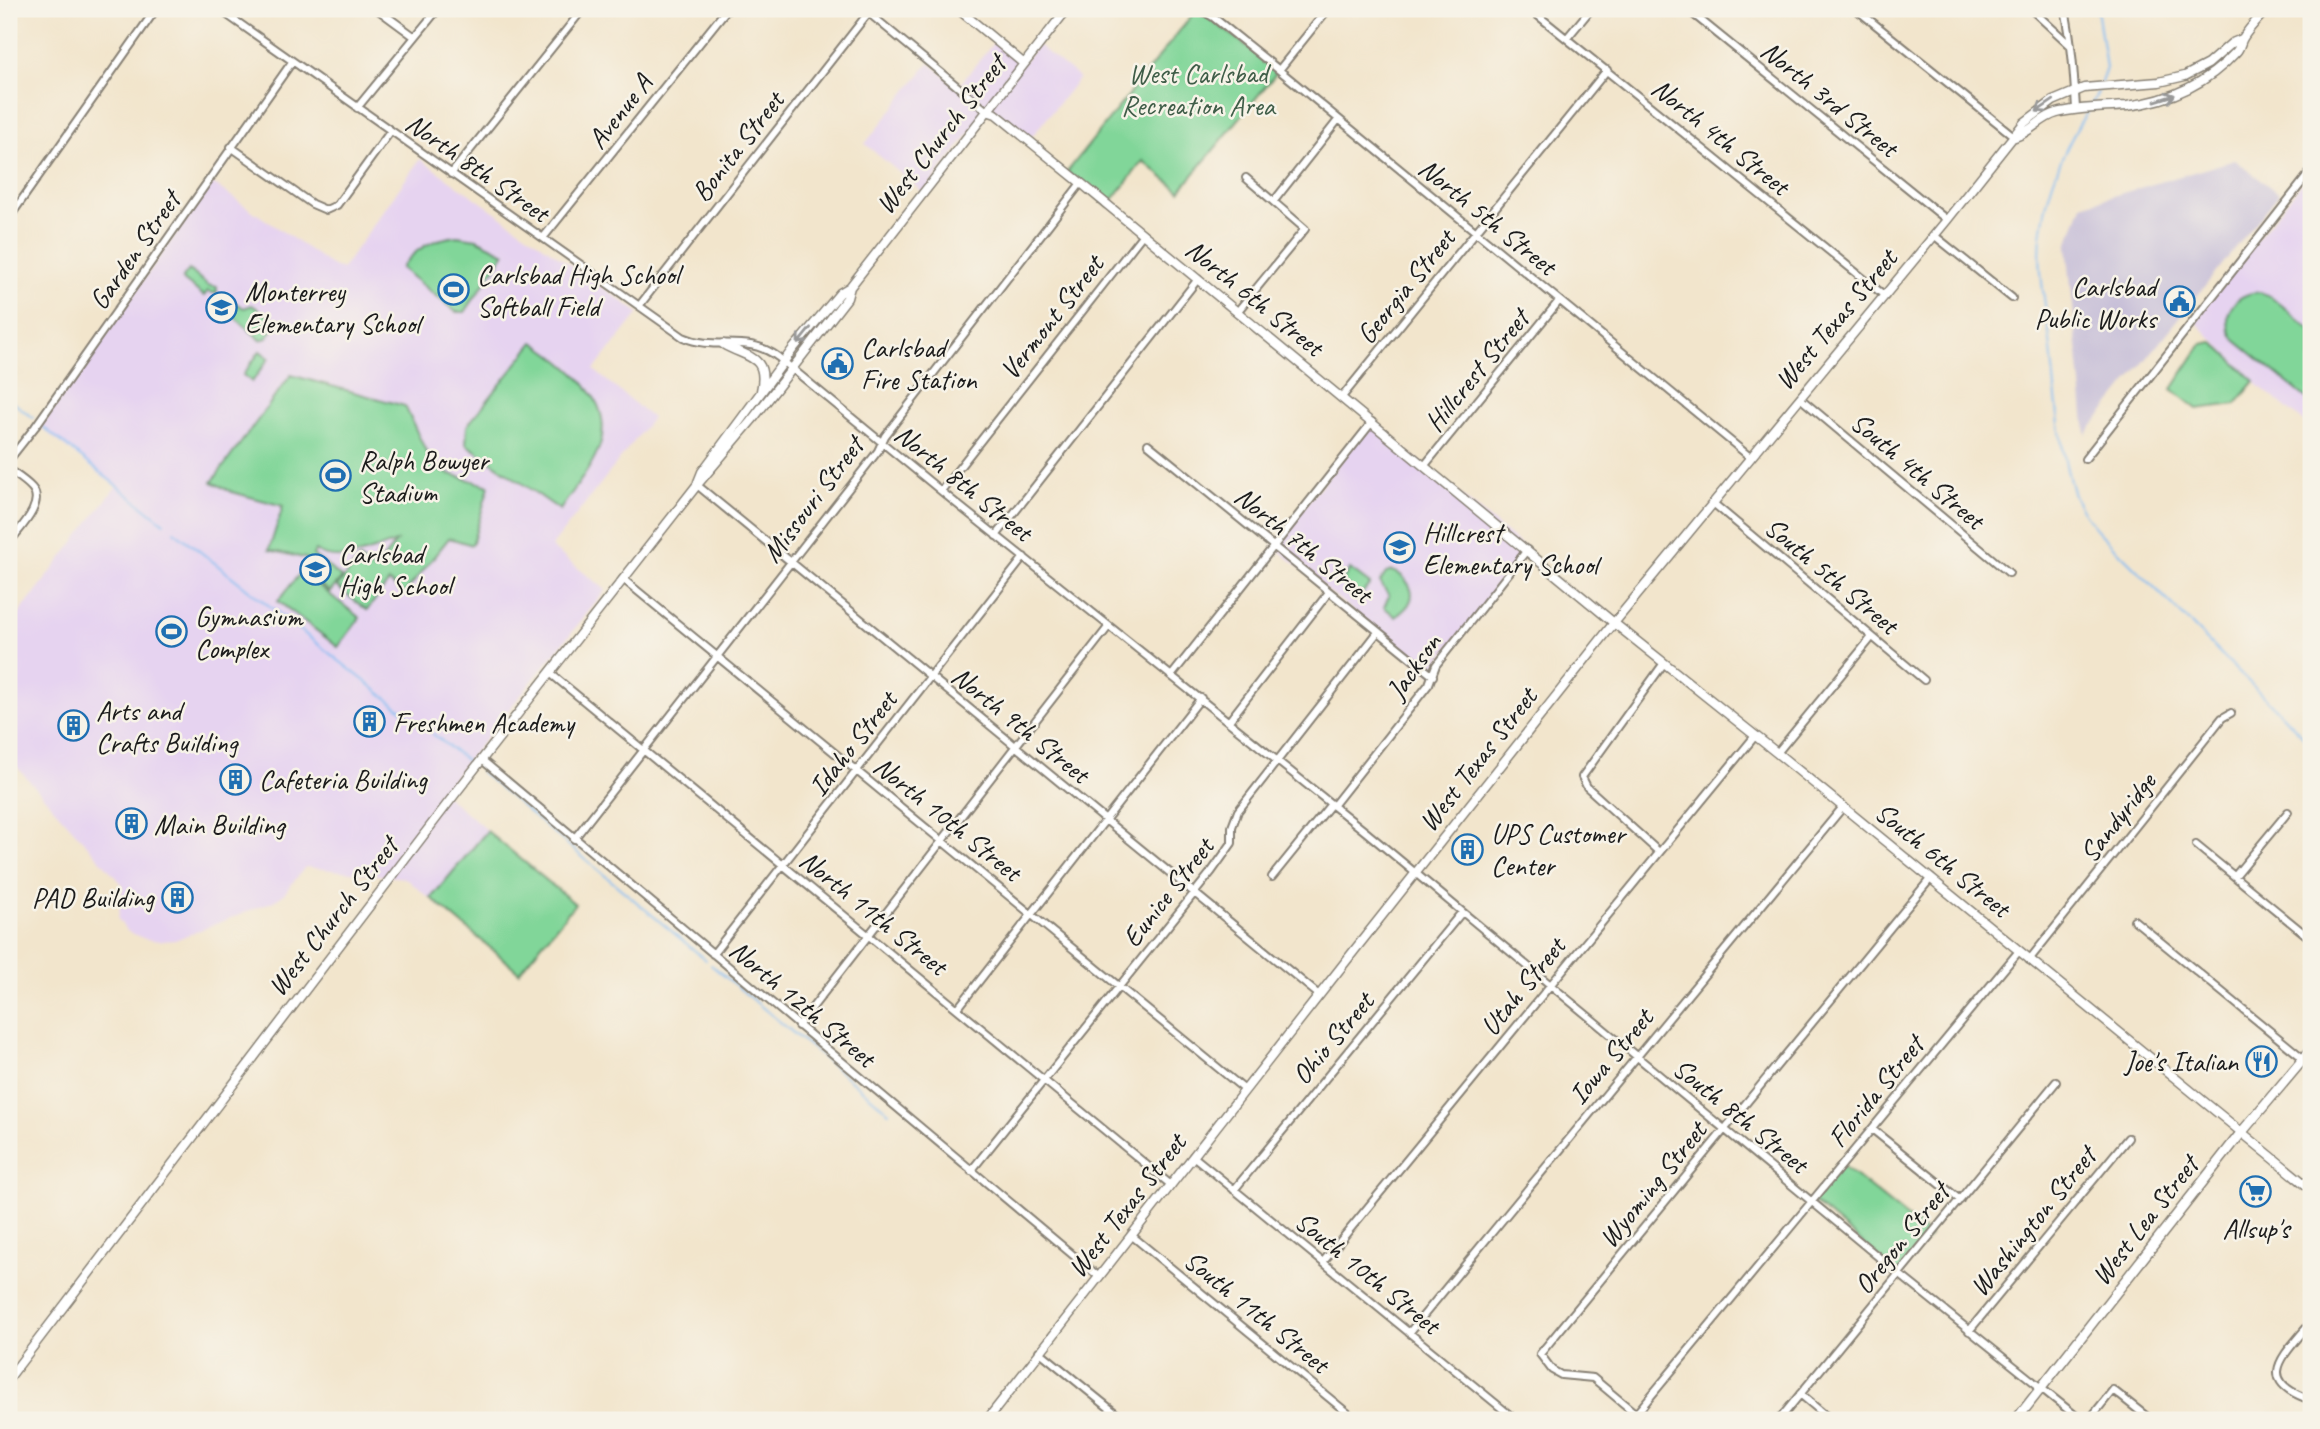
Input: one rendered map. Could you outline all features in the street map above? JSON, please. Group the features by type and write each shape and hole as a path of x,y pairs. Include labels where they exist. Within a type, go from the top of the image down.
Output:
{"main road":[{"name":"West Lea Street","path":"2016,1420 2241,1133 2311,1050"}],"street":[{"path":"9,218 156,9"},
{"name":"North 8th Street","path":"219,9 390,132 690,340 759,346 784,362 1415,874"},
{"path":"377,9 415,37"},
{"path":"357,108 438,9"},
{"path":"451,174 583,9"},
{"name":"Avenue A","path":"543,238 727,9"},
{"path":"957,9 1023,63"},
{"name":"West Church Street","path":"697,485 702,472 784,362 840,293 850,287 1067,9"},
{"name":"North 5th Street","path":"1199,9 1213,17 1279,70 1750,457"},
{"path":"1279,70 1328,9"},
{"name":"North 4th Street","path":"1530,9 1885,296"},
{"path":"1567,38 1591,9"},
{"name":"North 3rd Street","path":"1687,9 1947,220"},
{"path":"1856,9 2015,137"},
{"path":"2031,9 2070,45"},
{"path":"2065,9 2079,89 2076,109"},
{"path":"2242,39 2267,9"},
{"name":"North 6th Street","path":"867,10 987,111 996,114 1342,397 1614,623"},
{"name":"Bonita Street","path":"639,306 867,10"},
{"name":"West Texas Street","path":"2015,137 2052,115 2076,109 2139,104 2181,92 2223,64 2239,49 2242,39"},
{"name":"West Texas Street","path":"986,1420 1614,623 1885,296 2015,137 2018,129 2036,112 2079,89 2159,82 2185,76 2208,64 2232,43 2242,39"},
{"name":"Garden Street","path":"9,460 292,62"},
{"name":"Georgia Street","path":"1342,397 1607,70"},
{"path":"1274,201 1338,120"},
{"path":"231,147 313,204 326,210 337,205 390,132"},
{"path":"2085,459 2311,171"},
{"path":"1237,312 1304,231 1303,226 1246,178"},
{"name":"Missouri Street","path":"574,839 878,451 885,436 1081,183"},
{"name":"Vermont Street","path":"941,491 1143,234"},
{"path":"1934,236 2012,298"},
{"path":"996,536 1198,279"},
{"name":"West Church Street","path":"9,1378 482,760 847,298 850,287"},
{"name":"Hillcrest Street","path":"1424,466 1559,302"},
{"path":"723,344 734,351 749,355 761,366 764,377 761,394"},
{"name":"South 4th Street","path":"1800,398 2010,573"},
{"path":"1172,675 1372,422"},
{"name":"North 7th Street","path":"1148,444 1433,676"},
{"path":"9,470 32,488 36,495 31,513 9,543"},
{"name":"North 9th Street","path":"697,485 1319,995"},
{"name":"South 5th Street","path":"1713,503 1924,680"},
{"name":"Jackson","path":"1272,877 1433,676 1436,665 1527,550"},
{"name":"Idaho Street","path":"713,954 1024,557"},
{"name":"North 10th Street","path":"623,579 1245,1090"},
{"path":"1228,721 1329,592"},
{"name":"South 6th Street","path":"1614,623 2311,1189"},
{"path":"798,1026 1109,626"},
{"name":"Eunice Street","path":"971,1171 1232,843 1231,835 1236,815 1378,632"},
{"path":"1777,753 1872,637"},
{"path":"1659,852 1587,787 1583,782 1583,775 1664,663"},
{"name":"North 11th Street","path":"550,673 1171,1185"},
{"path":"958,1009 1201,698"},
{"name":"Sandyridge","path":"2029,960 2222,718 2231,713"},
{"name":"Utah Street","path":"1323,1262 1755,736"},
{"name":"North 12th Street","path":"482,760 1098,1276"},
{"name":"Iowa Street","path":"1409,1333 1843,807"},
{"path":"2235,876 2288,812"},
{"path":"2196,845 2311,939"},
{"name":"South 8th Street","path":"1415,874 1899,1274 2081,1420"},
{"name":"Wyoming Street","path":"1636,1414 1593,1378 1561,1375 1552,1370 1540,1354 1931,878"},
{"name":"Ohio Street","path":"1234,1190 1462,912"},
{"path":"2134,920 2304,1059"},
{"name":"Florida Street","path":"1631,1420 2019,951"},
{"name":"Oregon Street","path":"1779,1420 2056,1082"},
{"path":"1872,1129 1959,1200"},
{"name":"Washington Street","path":"1969,1331 2128,1138"},
{"name":"South 10th Street","path":"1193,1156 1516,1420"},
{"name":"South 11th Street","path":"1131,1235 1356,1420"},
{"path":"2309,1399 2286,1389 2280,1384 2278,1376 2281,1360 2311,1322"},
{"path":"1039,1351 1124,1420"},
{"path":"2089,1420 2113,1390 2151,1420"},
{"path":"1800,1394 1831,1420"}],"shaded area":[{"path":"995,41 1023,63 1038,45 1079,78 1029,140 986,111 924,193 865,144 929,63 958,87"},
{"name":"Carlsbad High School","path":"420,159 639,313 594,370 652,418 551,547 606,590 442,792 575,904 519,972 405,878 305,867 283,895 274,901 175,940 145,939 127,931 118,919 123,885 9,758 9,627 116,487 40,427 212,183 334,267 342,269"},
{"path":"2235,160 2279,194 2086,434 2067,246 2082,205"},
{"path":"2311,171 2311,428 2258,385 2194,320"},
{"name":"Hillcrest Elementary School","path":"1372,422 1527,550 1436,665 1433,676 1273,546"}],"green space":[{"name":"West Carlsbad Recreation Area","path":"1197,9 1279,70 1180,191 1143,161 1108,206 1067,172"},
{"name":"Carlsbad High School Softball Field","path":"457,236 477,239 505,253 465,312 456,312 401,268 425,246 440,239"},
{"path":"189,270 208,285 217,287 217,293 208,291 204,296 182,279"},
{"path":"2260,292 2272,297 2311,330 2311,402 2236,341 2231,332 2228,316 2235,302 2250,293"},
{"path":"227,298 244,308 252,305 276,320 276,325 267,338 261,340 221,308"},
{"path":"534,342 585,384 601,412 603,428 597,454 560,510 466,444 467,426"},
{"path":"2213,342 2255,381 2236,404 2197,409 2172,389 2202,344"},
{"path":"260,351 269,358 252,382 243,375"},
{"name":"Ralph Bowyer Stadium","path":"291,375 405,406 434,469 489,486 472,545 449,538 404,594 389,582 367,610 337,587 359,559 374,570 396,542 345,557 315,551 313,555 342,578 330,592 301,569 308,559 269,550 283,506 232,492 212,482"},
{"path":"1350,569 1370,584 1360,596 1341,582"},
{"path":"1392,571 1405,579 1412,594 1409,604 1396,617 1384,607 1389,596 1380,582 1386,573"},
{"path":"301,572 360,618 338,647 278,601"},
{"path":"487,831 575,904 519,972 431,898"},
{"path":"1842,1165 1930,1236 1899,1274 1812,1201"}],"waterway":[{"path":"2097,9 2106,68 2101,83"},
{"path":"2091,106 2098,92"},
{"path":"2088,110 2064,153 2053,182 2040,243 2042,285 2058,418 2074,495 2079,506 2101,534 2311,744"},
{"path":"9,399 33,418"},
{"path":"43,427 164,523"},
{"path":"174,531 422,726"},
{"path":"433,734 468,762"},
{"path":"481,772 706,960"},
{"path":"711,965 889,1112"}],"place":[{"name":"Carlsbad High School Softball Field","path":"454,290"},
{"name":"Carlsbad Public Works","path":"2179,302"},
{"name":"Monterrey Elementary School","path":"222,307"},
{"name":"Carlsbad Fire Station","path":"838,363"},
{"name":"Ralph Bowyer Stadium","path":"336,476"},
{"name":"Hillcrest Elementary School","path":"1400,548"},
{"name":"Carlsbad High School","path":"316,569"},
{"name":"Gymnasium Complex","path":"172,632"},
{"name":"Freshmen Academy","path":"370,722"},
{"name":"Arts and Crafts Building","path":"73,726"},
{"name":"Cafeteria Building","path":"236,779"},
{"name":"Main Building","path":"131,824"},
{"name":"UPS Customer Center","path":"1468,849"},
{"name":"PAD Building","path":"177,897"},
{"name":"Joe's Italian","path":"2261,1061"},
{"name":"Allsup's","path":"2256,1191"}]}
